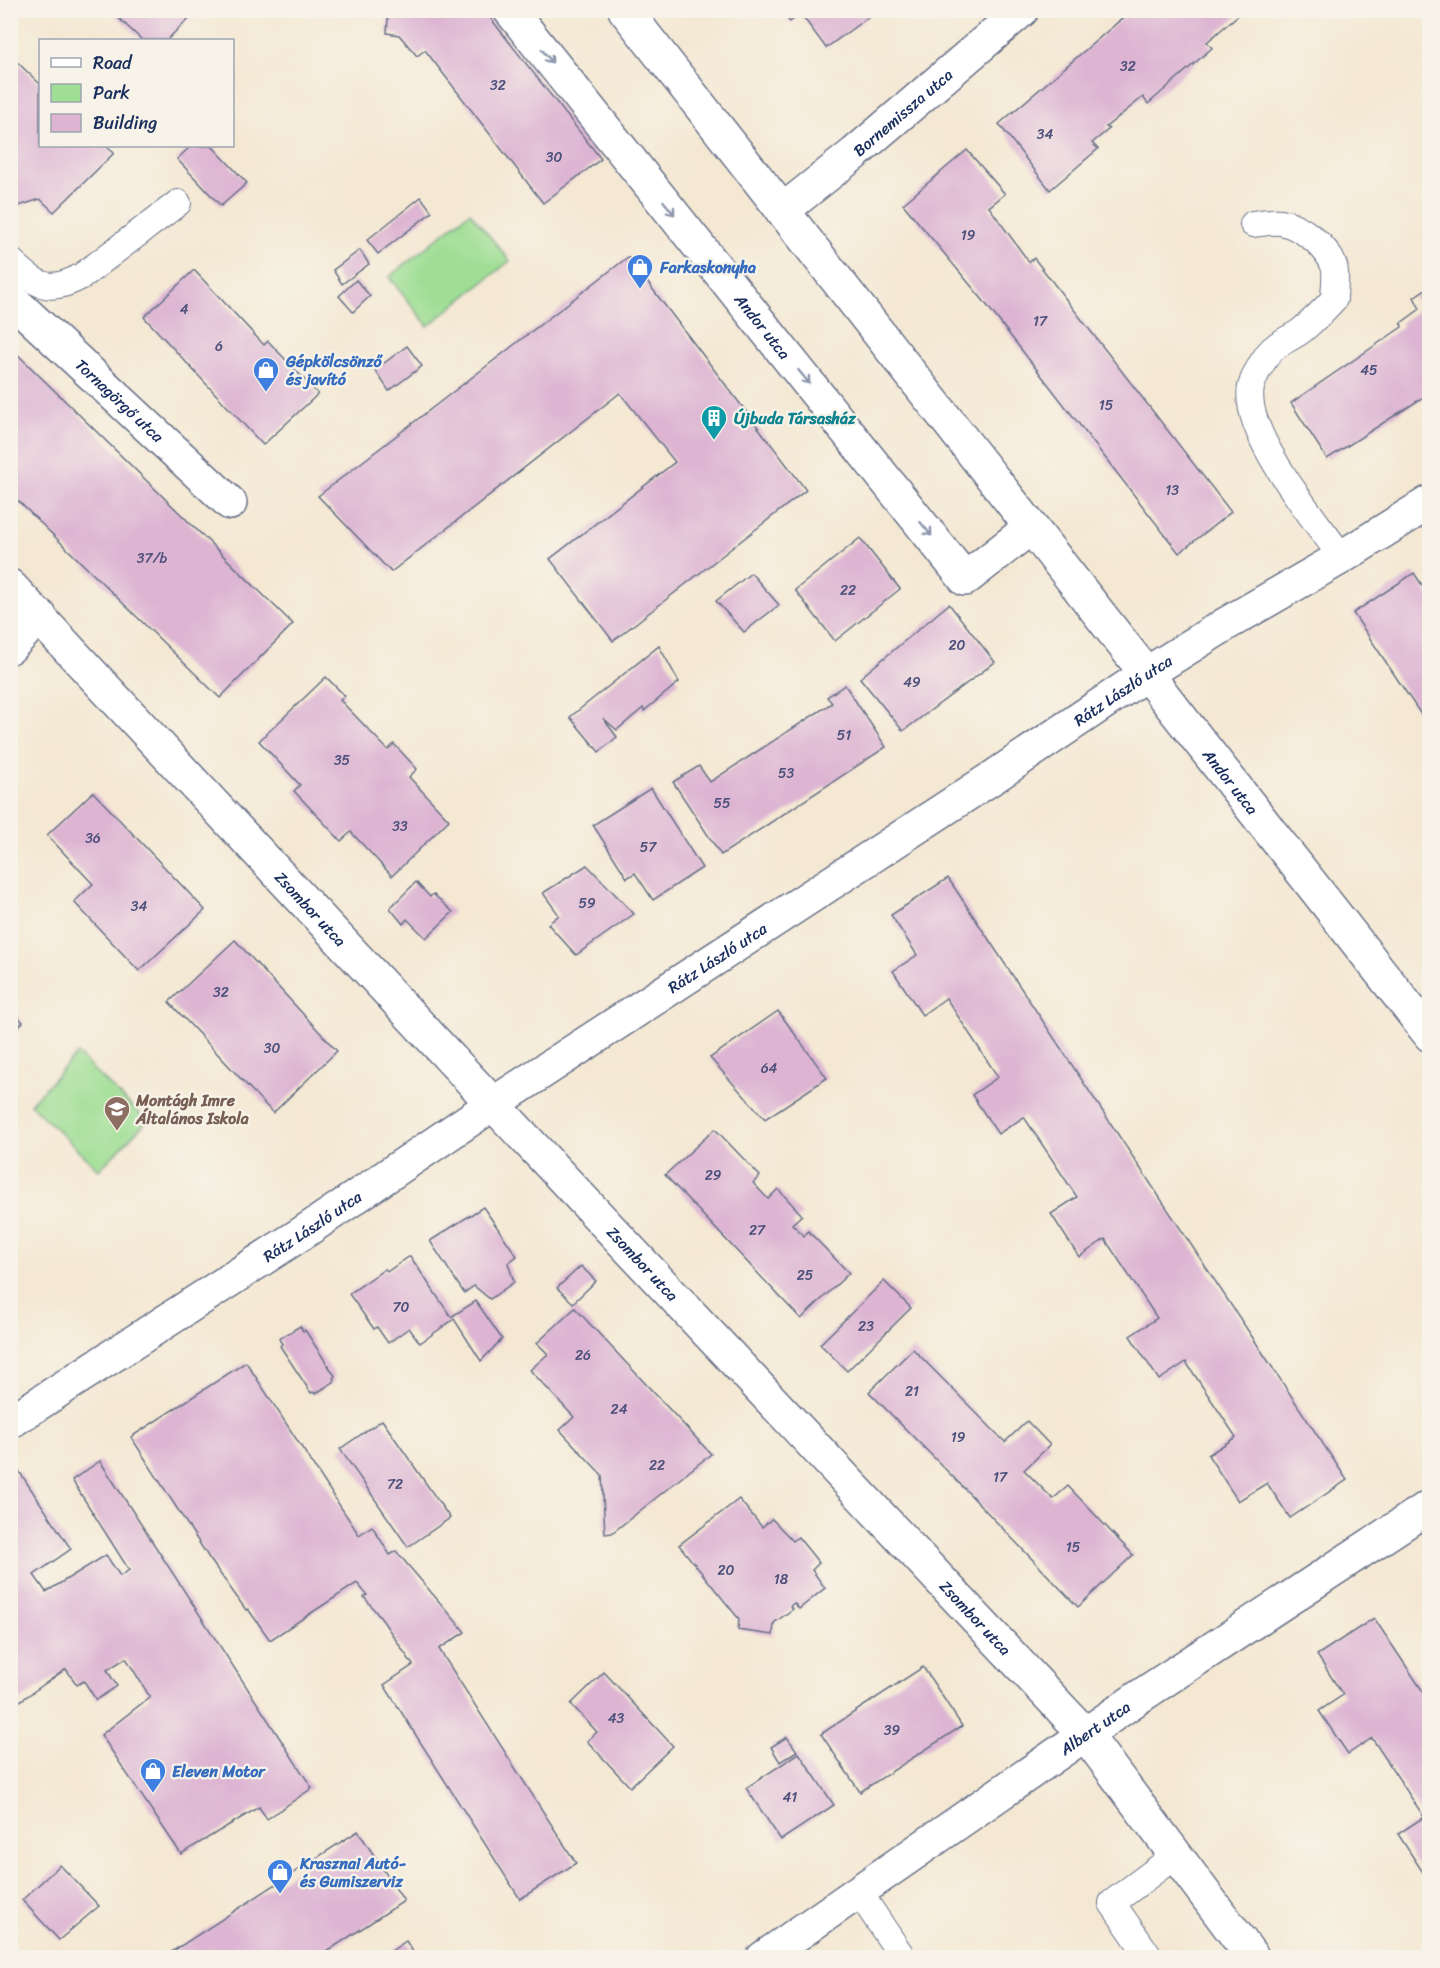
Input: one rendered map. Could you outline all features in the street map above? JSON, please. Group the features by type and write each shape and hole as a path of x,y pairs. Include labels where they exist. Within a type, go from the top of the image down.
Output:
{"street":[{"name":"Andor utca","path":"510,10 965,579 1030,528"},
{"name":"Andor utca","path":"625,10 1430,1035"},
{"name":"Bornemissza utca","path":"782,212 1023,10"},
{"name":"Tornagörgő utca","path":"10,298 230,503"},
{"name":"Rátz László utca","path":"10,1422 301,1234 493,1104 985,783 1146,674 1430,502"},
{"name":"Zsombor utca","path":"10,586 1085,1734 1253,1958"},
{"path":"10,647 40,616"},
{"name":"Albert utca","path":"763,1958 1149,1690 1426,1515"}],"lane":[{"path":"10,260 31,280 41,285 68,284 82,276 178,203"},
{"path":"1253,224 1279,222 1295,227 1308,235 1324,250 1334,266 1334,299 1300,332 1270,352 1259,367 1251,388 1252,412 1258,432 1276,464 1342,557"},
{"path":"1150,1958 1112,1902 1176,1855"},
{"path":"859,1892 903,1958"}],"green space":[{"path":"470,212 510,261 428,326 389,277"},
{"path":"77,1054 147,1121 99,1170 30,1104"}],"building":[{"path":"110,10 188,10 192,15 168,39 141,39"},
{"path":"382,10 484,10 601,159 543,203 425,50 417,56 399,35 387,33 388,18"},
{"path":"781,10 867,10 871,15 826,48 801,14 790,22"},
{"path":"1132,10 1244,10 1207,42 1212,48 1148,104 1143,97 1106,127 1109,129 1092,143 1098,149 1050,190 999,124"},
{"path":"15,60 39,83 39,147 107,147 114,153 54,212 40,199 19,206 10,198 10,65"},
{"path":"190,147 213,147 247,183 221,206 177,159"},
{"path":"967,150 1005,194 989,207 1029,262 1034,258 1231,512 1179,553 982,299 903,204"},
{"path":"421,197 432,212 378,254 367,240"},
{"path":"360,250 369,264 342,284 333,270"},
{"name":"Újbuda Társasház","path":"628,257 806,490 613,641 550,559 675,462 620,393 391,572 318,496"},
{"path":"194,270 264,345 268,341 318,394 263,445 144,317"},
{"path":"356,280 370,296 353,312 339,296"},
{"path":"1430,286 1430,393 1327,459 1291,403 1402,327 1401,323 1420,309 1414,297"},
{"path":"407,346 422,366 389,391 375,370"},
{"path":"10,347 293,624 220,698 10,493"},
{"path":"860,538 900,589 835,641 795,590"},
{"path":"751,573 779,605 744,632 716,601"},
{"path":"1414,573 1430,597 1430,728 1353,613"},
{"path":"949,604 995,662 903,731 860,678"},
{"path":"659,646 679,682 617,730 603,718 617,737 599,752 570,717"},
{"path":"326,677 345,696 340,700 388,750 394,744 417,769 409,777 449,820 392,876 351,832 341,841 294,791 300,785 259,741"},
{"path":"845,685 886,747 721,855 673,782 699,766 710,782 832,703 827,697"},
{"path":"651,788 702,868 653,900 635,873 627,878 593,825"},
{"path":"93,792 205,910 139,971 74,902 93,884 47,835"},
{"path":"587,865 634,914 576,955 548,924 559,915 543,893"},
{"path":"948,878 1347,1480 1290,1518 1267,1483 1238,1501 1208,1455 1236,1437 1186,1362 1159,1380 1130,1336 1157,1318 1105,1239 1079,1257 1051,1214 1077,1197 1024,1117 998,1134 972,1095 998,1077 946,998 922,1015 893,971 917,955 891,915"},
{"path":"416,882 430,897 433,894 453,912 426,938 407,919 403,924 390,908"},
{"path":"235,940 337,1051 273,1113 169,1002"},
{"path":"10,1009 23,1022 10,1035"},
{"path":"778,1011 827,1078 765,1119 710,1058"},
{"path":"715,1129 760,1176 753,1183 768,1199 778,1189 802,1215 792,1224 804,1236 808,1231 849,1273 801,1319 665,1175"},
{"path":"483,1207 517,1256 508,1263 514,1282 490,1299 474,1286 464,1293 430,1241"},
{"path":"410,1256 451,1317 476,1301 502,1339 481,1361 454,1319 420,1343 409,1328 388,1343 377,1327 374,1329 349,1294 385,1269 388,1271"},
{"path":"581,1266 596,1281 573,1303 557,1288"},
{"path":"884,1281 911,1308 847,1371 820,1344"},
{"path":"575,1308 711,1454 612,1533 605,1534 602,1475 560,1430 574,1417 530,1370 548,1354 537,1343"},
{"path":"300,1326 303,1331 305,1330 335,1376 333,1378 335,1381 315,1394 311,1393 280,1346 282,1344 279,1339"},
{"path":"913,1349 1005,1442 1027,1421 1050,1445 1024,1470 1053,1499 1068,1486 1133,1555 1078,1607 869,1392"},
{"path":"246,1362 359,1535 372,1526 390,1555 396,1551 465,1632 439,1649 576,1863 520,1899 384,1685 413,1665 364,1597 367,1595 357,1583 270,1640 209,1558 131,1437"},
{"path":"382,1420 450,1518 408,1547 340,1449"},
{"path":"100,1461 312,1788 267,1819 259,1807 181,1854 101,1735 150,1697 126,1658 107,1670 117,1686 96,1700 84,1681 77,1685 66,1669 10,1708 10,1477 19,1471 71,1549 34,1575 46,1592 106,1555 120,1576 129,1570 72,1480"},
{"path":"739,1499 762,1527 772,1519 793,1541 798,1537 819,1563 812,1570 825,1588 799,1609 794,1603 790,1606 793,1609 774,1623 773,1635 738,1630 739,1619 679,1545"},
{"path":"1374,1618 1430,1702 1430,1870 1424,1874 1398,1834 1424,1817 1372,1738 1348,1754 1319,1711 1343,1695 1317,1655"},
{"path":"923,1667 962,1726 860,1792 821,1734"},
{"path":"604,1672 673,1746 630,1787 587,1741 597,1732 571,1704"},
{"path":"787,1737 797,1751 780,1762 771,1747"},
{"path":"799,1753 834,1805 781,1840 746,1788"},
{"path":"358,1831 404,1901 317,1958 162,1958"},
{"path":"60,1865 99,1906 59,1940 22,1900"},
{"path":"406,1941 417,1958 381,1958"}],"place":[{"name":"Farkaskonyha","path":"640,290"},
{"name":"Gépkölcsönző és javító","path":"266,393"},
{"name":"Újbuda Társasház","path":"714,441"},
{"name":"Montágh Imre Általános Iskola","path":"117,1132"},
{"name":"Eleven Motor","path":"153,1794"},
{"name":"Krasznai Autó- és Gumiszerviz","path":"280,1895"}]}
